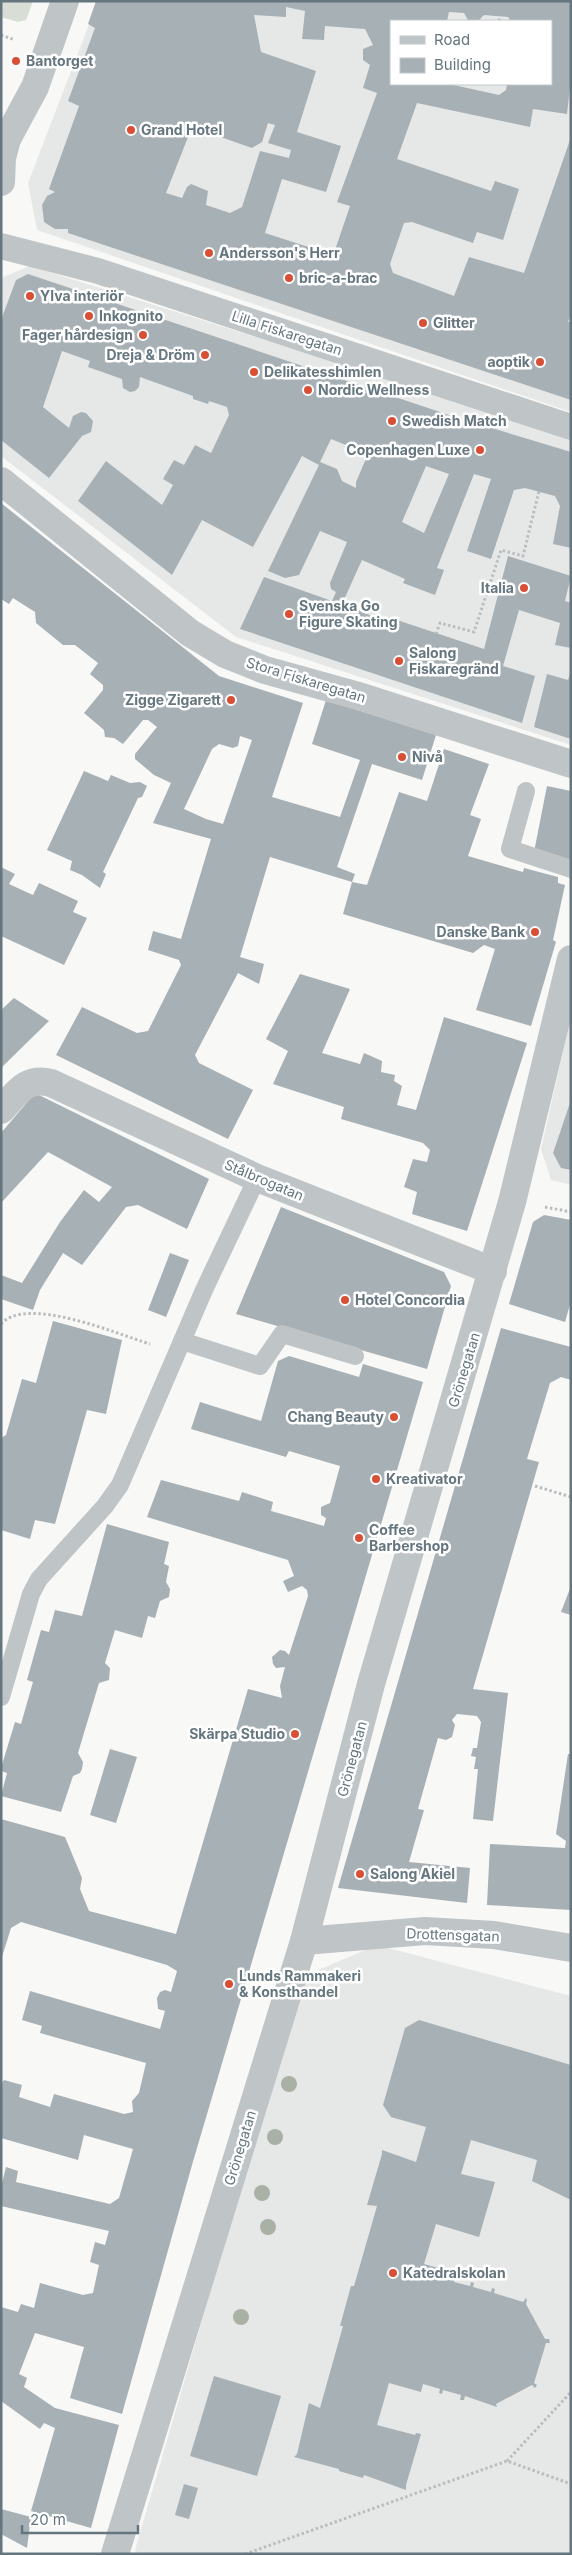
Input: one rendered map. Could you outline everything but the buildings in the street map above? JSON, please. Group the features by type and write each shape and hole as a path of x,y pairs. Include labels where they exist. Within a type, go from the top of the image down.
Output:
{"street":[{"path":"1,182 2,158 6,139 35,87 65,1"},
{"name":"Lilla Fiskaregatan","path":"1,246 98,271 571,427"},
{"name":"Stora Fiskaregatan","path":"1,481 190,633 225,654 266,670 362,697 571,764"},
{"name":"Grönegatan","path":"115,2554 304,1941 371,1684 493,1271 571,959"},
{"name":"Stålbrogatan","path":"1,1110 28,1082 39,1079 51,1082 257,1178 493,1271"},
{"name":"Drottensgatan","path":"304,1941 426,1931 494,1935 571,1948"}],"lane":[{"path":"526,791 510,849 571,869"},
{"path":"1,1697 22,1619 34,1588 49,1568 105,1506 120,1485 180,1346 257,1178"},
{"path":"180,1346 260,1366 282,1334 355,1356"}],"path":[{"path":"499,20 500,16"},
{"path":"436,634 440,623 474,632 501,550 523,556 539,491"},
{"path":"1,1324 14,1315 48,1313 180,1346"},
{"path":"535,1486 571,1497"},
{"path":"245,2554 507,2461 571,2392"},
{"path":"507,2461 571,2484"}],"shaded area":[{"path":"1,1 33,1 26,20 18,22 1,17"},
{"path":"98,1 571,1 571,412 37,230 28,183"},
{"path":"30,266 571,436 571,745 236,637 1,456 1,278"},
{"path":"571,1016 571,1185 551,1180 541,1149"},
{"name":"Katedralskolan","path":"377,1945 571,1996 571,2554 137,2554 135,2550 302,1977"}],"place":[{"name":"Bantorget","path":"16,61"},
{"name":"Grand Hotel","path":"131,130"},
{"name":"Andersson's Herr","path":"209,253"},
{"name":"bric-a-brac","path":"289,278"},
{"name":"Ylva interiör","path":"30,296"},
{"name":"Inkognito","path":"89,316"},
{"name":"Glitter","path":"423,323"},
{"name":"Fager hårdesign","path":"143,335"},
{"name":"Dreja & Dröm","path":"205,355"},
{"name":"aoptik","path":"540,362"},
{"name":"Delikatesshimlen","path":"254,372"},
{"name":"Nordic Wellness","path":"308,390"},
{"name":"Swedish Match","path":"392,421"},
{"name":"Copenhagen Luxe","path":"480,450"},
{"name":"Italia","path":"524,588"},
{"name":"Svenska Go Figure Skating","path":"289,614"},
{"name":"Salong Fiskaregränd","path":"399,661"},
{"name":"Zigge Zigarett","path":"231,700"},
{"name":"Nivå","path":"402,757"},
{"name":"Danske Bank","path":"535,932"},
{"name":"Hotel Concordia","path":"345,1300"},
{"name":"Chang Beauty","path":"394,1417"},
{"name":"Kreativator","path":"376,1479"},
{"name":"Coffee Barbershop","path":"359,1538"},
{"name":"Skärpa Studio","path":"295,1734"},
{"name":"Salong Akiel","path":"360,1874"},
{"name":"Lunds Rammakeri & Konsthandel","path":"229,1984"},
{"name":"Katedralskolan","path":"393,2273"}]}
